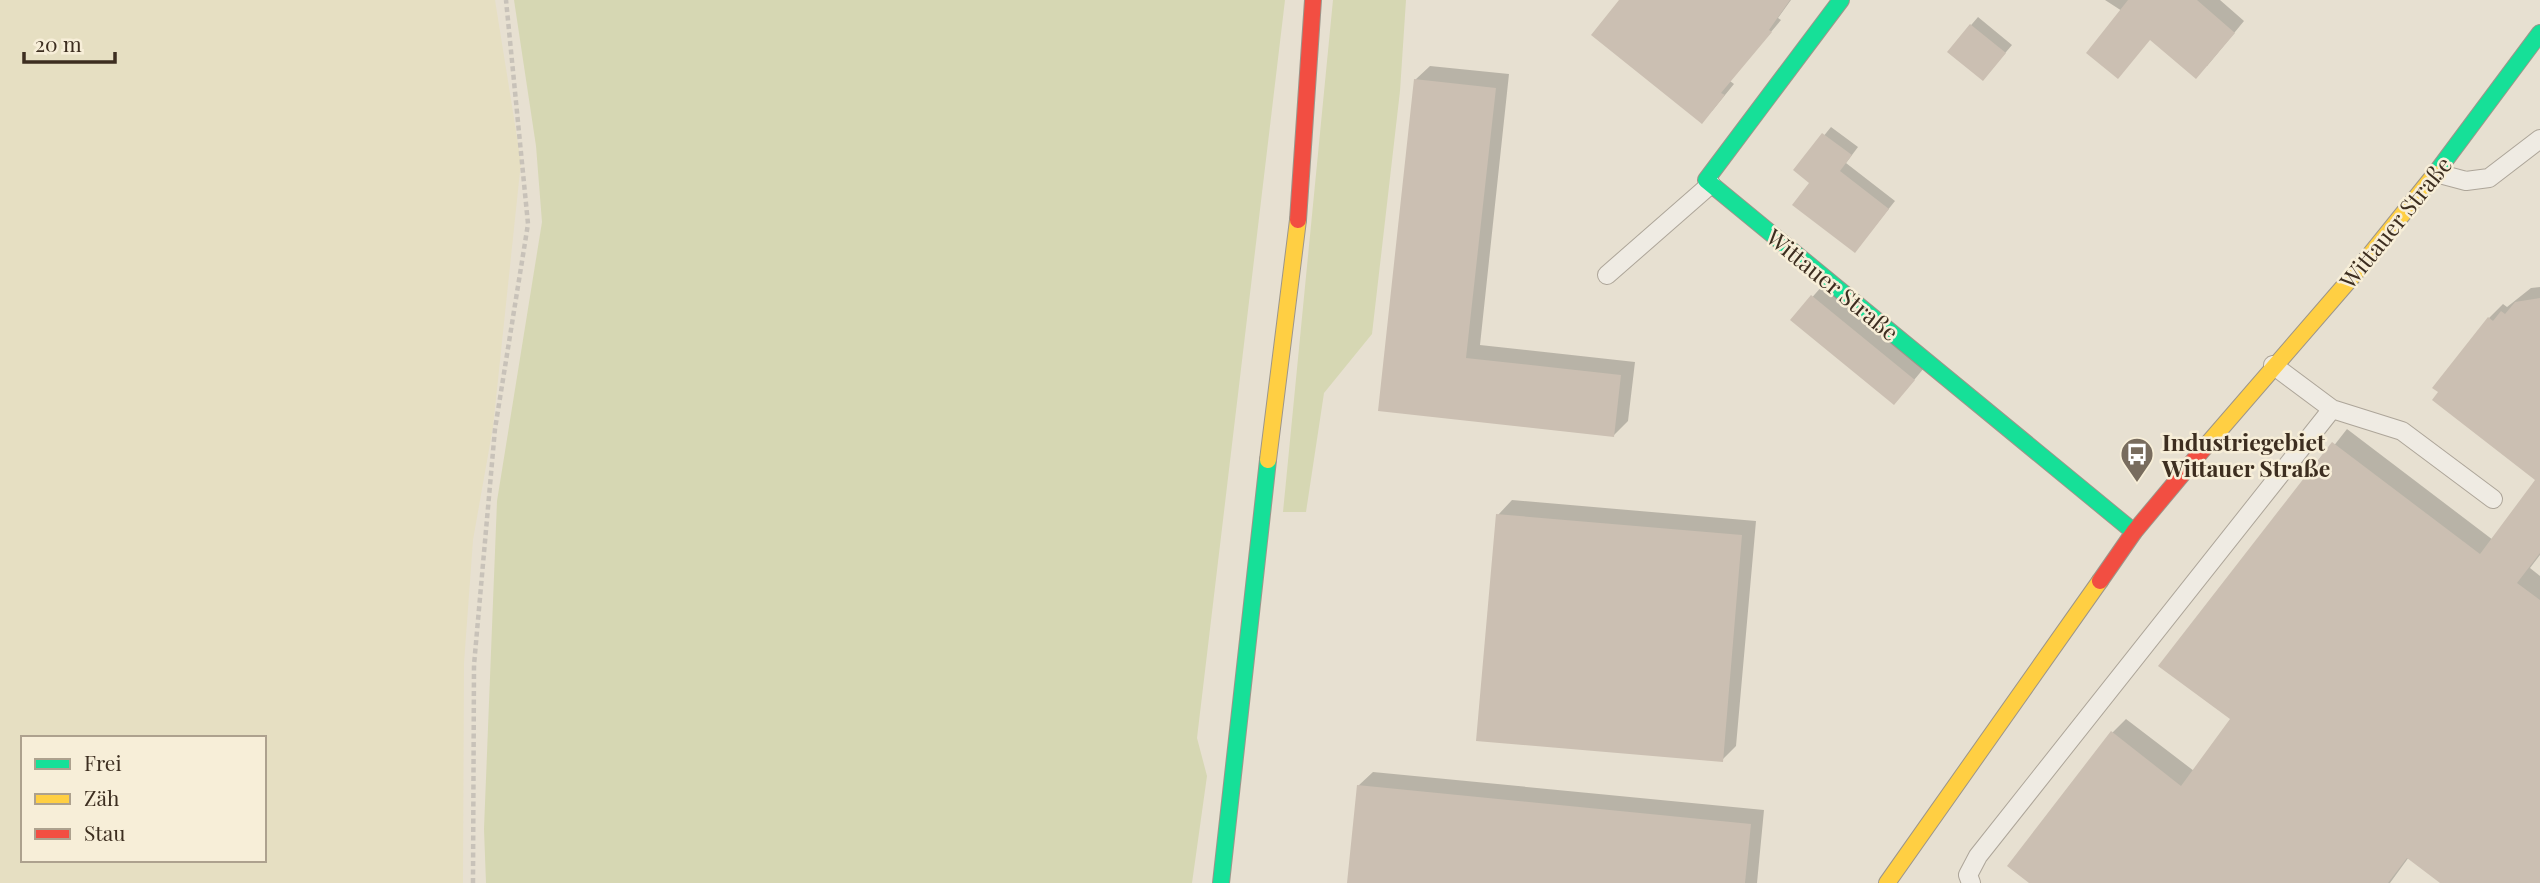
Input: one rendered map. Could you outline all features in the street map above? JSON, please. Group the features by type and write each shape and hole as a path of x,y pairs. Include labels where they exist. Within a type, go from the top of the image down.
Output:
{"street":[{"path":"1222,883 1244,659 1300,203 1312,0"},
{"path":"1711,184 1706,180 1842,0"},
{"name":"Wittauer Straße","path":"1887,883 2134,531 2273,365 2352,277 2437,173 2540,33"},
{"name":"Wittauer Straße","path":"1711,184 2134,531"}],"lane":[{"path":"2437,173 2466,181 2489,178 2540,139"},
{"path":"1608,275 1711,184"},
{"path":"2273,365 2332,409 2402,431 2493,499"},
{"path":"1971,883 1968,875 1978,856 2332,409"}],"path":[{"path":"473,883 474,665 495,429 528,223 506,0"}],"shaded area":[{"path":"0,0 495,0 521,162 493,427 473,540 464,663 463,883 0,883"}],"green space":[{"path":"514,0 1285,0 1197,738 1207,776 1192,883 486,883 484,829 497,501 542,222 536,146"},
{"path":"1333,0 1406,0 1400,91 1372,334 1324,393 1306,512 1283,512"}],"building":[{"path":"1619,0 1790,0 1769,30 1772,32 1721,93 1725,95 1702,124 1591,35"},
{"path":"2128,0 2197,0 2235,33 2196,79 2150,40 2118,79 2086,53"},
{"path":"1970,24 2006,53 1983,81 1947,52"},
{"path":"1414,79 1496,88 1466,358 1621,375 1614,437 1378,411"},
{"path":"1822,133 1852,155 1840,171 1889,209 1855,253 1792,205 1809,183 1793,170"},
{"path":"1811,295 1915,380 1894,405 1790,320"},
{"path":"2540,298 2540,553 2517,583 2540,600 2540,883 2440,883 2407,858 2388,883 2029,883 2007,866 2111,731 2181,786 2230,719 2158,666 2332,442 2480,554 2535,480 2432,400 2438,392 2432,388 2488,317 2493,321 2501,311 2505,314 2515,302"},
{"path":"1496,514 1742,535 1723,762 1476,741"},
{"path":"1357,785 1751,824 1745,883 1347,883"}],"traffic: fast":[{"path":"1841,0 1706,180 2134,532"},
{"path":"2435,174 2540,33"},
{"path":"1221,883 1268,460"}],"traffic: slow":[{"path":"2205,447 2352,277 2435,174"},
{"path":"1268,460 1298,220"},
{"path":"1887,883 2100,581"}],"traffic: jam":[{"path":"1298,220 1313,0"},
{"path":"2100,581 2134,532 2205,447"}],"place":[{"name":"Industriegebiet Wittauer Straße","path":"2137,484"}]}
